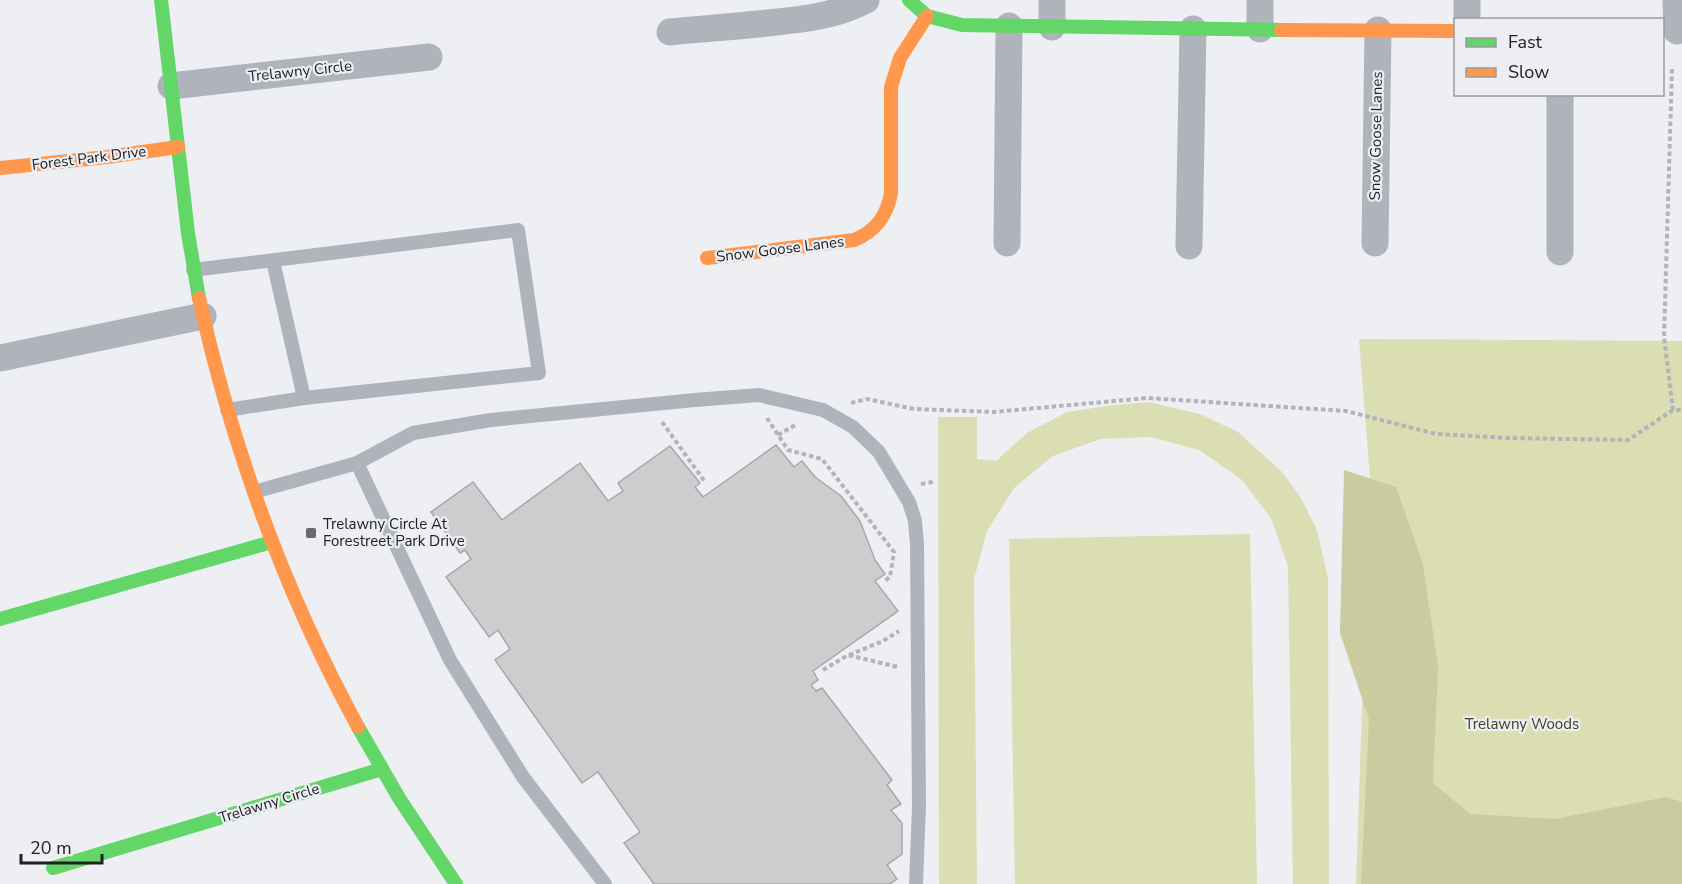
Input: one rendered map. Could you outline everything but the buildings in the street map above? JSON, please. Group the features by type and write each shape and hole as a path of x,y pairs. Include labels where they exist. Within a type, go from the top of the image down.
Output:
{"street":[{"path":"161,0 193,270 227,411 254,492 294,594 334,681 382,769 456,884"},
{"path":"670,32 818,16 838,12 866,0"},
{"path":"909,0 927,16 962,25 1454,31"},
{"path":"1052,0 1052,27"},
{"path":"1260,0 1260,29"},
{"path":"1467,0 1467,18"},
{"path":"1674,31 1676,0"},
{"name":"Snow Goose Lanes","path":"707,258 854,240 875,230 890,206 891,87 894,71 903,52 927,16"},
{"path":"1007,243 1009,26"},
{"path":"1189,246 1193,29"},
{"name":"Snow Goose Lanes","path":"1375,243 1378,30"},
{"name":"Trelawny Circle","path":"171,86 429,57"},
{"path":"1560,96 1560,252"},
{"name":"Forest Park Drive","path":"0,168 178,147"},
{"path":"0,358 203,316"},
{"path":"0,619 272,542"},
{"name":"Trelawny Circle","path":"53,868 382,769"}],"lane":[{"path":"193,270 518,230 539,374 304,398 227,411"},
{"path":"273,261 304,398"},
{"path":"254,492 357,463 413,433 491,420 759,395 823,410 853,427 879,452 909,502 915,521 920,806 916,884"},
{"path":"357,463 450,660 523,777 605,884"}],"path":[{"path":"1672,69 1664,337 1673,410"},
{"path":"752,396 788,450 822,459 894,552 890,577 884,582"},
{"path":"823,410 867,399 914,409 994,412 1147,398 1346,411 1437,434 1628,440 1673,410 1682,410"},
{"path":"649,405 705,482"},
{"path":"823,669 848,655 883,641 918,618"},
{"path":"848,655 892,664 918,676"}],"green space":[{"name":"Trelawny Woods","path":"1359,339 1682,341 1682,884 1356,884 1370,477"},
{"path":"1148,402 1200,414 1238,432 1282,472 1301,498 1317,530 1328,578 1329,884 1293,884 1288,566 1271,518 1241,479 1199,450 1151,437 1100,439 1053,456 1014,488 987,531 974,579 977,884 939,884 938,417 977,417 977,459 996,461 1027,433 1067,412"},
{"path":"1344,470 1396,487 1423,564 1438,667 1433,783 1470,814 1555,819 1666,797 1682,802 1682,884 1361,884 1369,719 1340,633"},
{"path":"1250,534 1257,884 1015,884 1009,539"}],"traffic: fast":[{"path":"161,0 188,233 199,298"},
{"path":"909,0 927,16 962,25 1281,30"},
{"path":"0,619 272,542"},
{"path":"358,727 399,798 456,884"},
{"path":"53,868 382,769"}],"traffic: slow":[{"path":"707,258 854,240 879,222 887,209 891,193 891,87 900,58 927,16"},
{"path":"1281,30 1454,31"},
{"path":"0,168 178,147"},
{"path":"199,298 212,354 245,464 284,572 358,727"}],"place":[{"name":"Trelawny Circle At Forestreet Park Drive","path":"311,533"}]}
